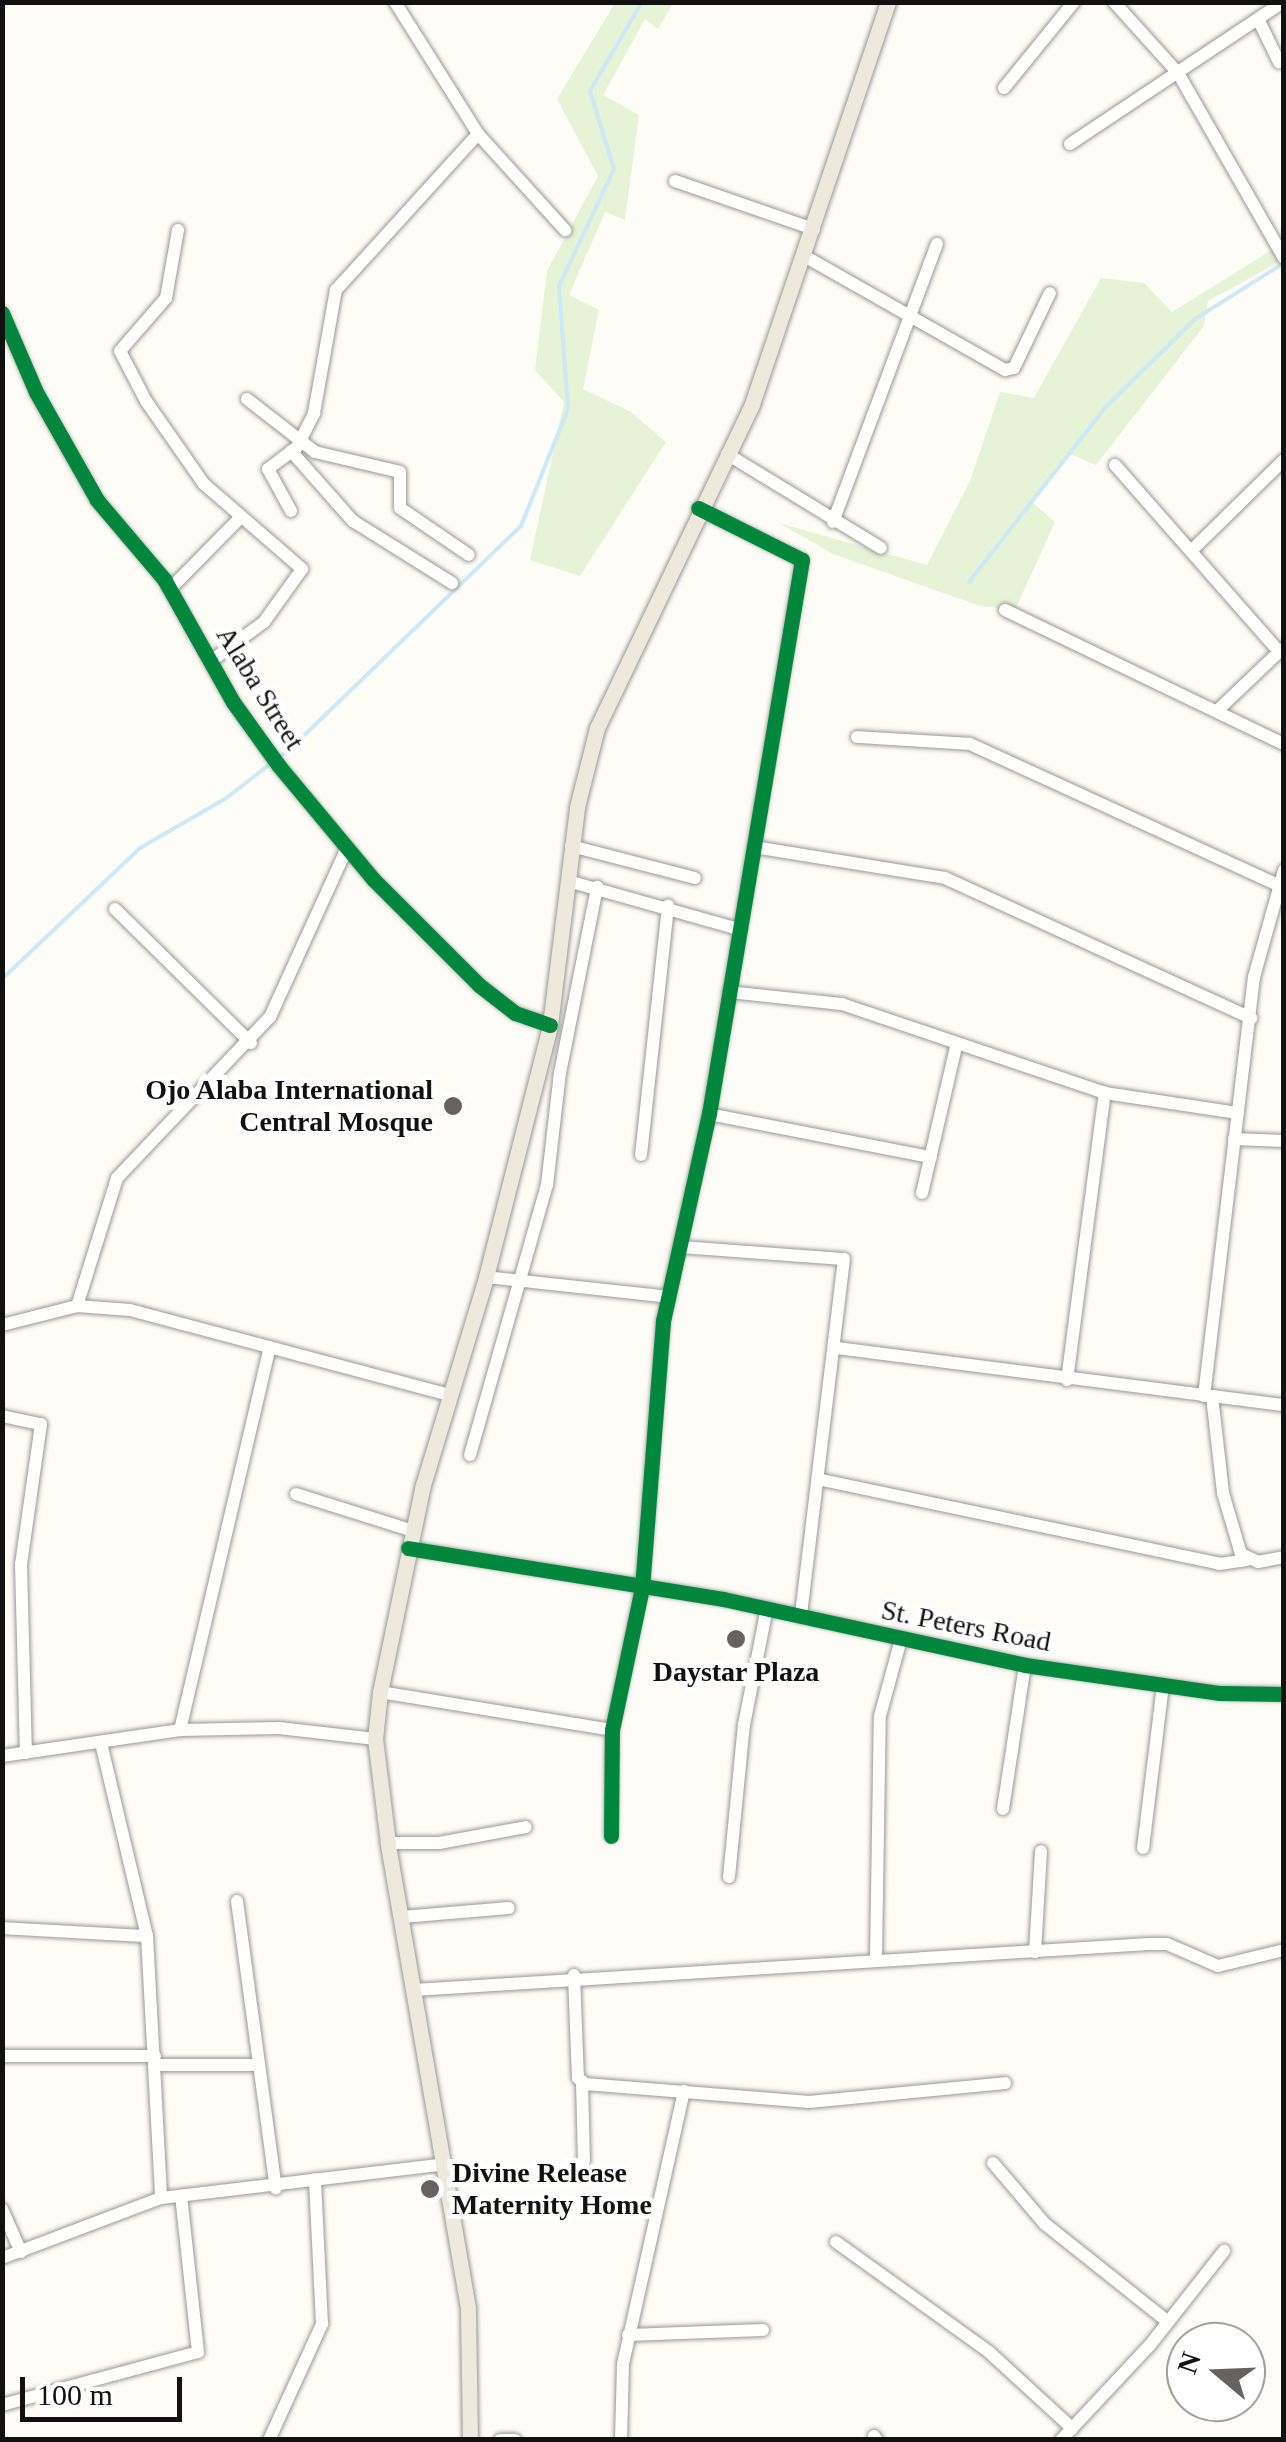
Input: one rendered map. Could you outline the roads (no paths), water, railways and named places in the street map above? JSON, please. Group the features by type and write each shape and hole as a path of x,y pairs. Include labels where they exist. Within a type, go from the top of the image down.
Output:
{"main road":[{"path":"470,2440 474,2368 445,2164 388,1842 375,1738 380,1692 408,1548 486,1277 550,1025 571,846 597,728 725,457 806,257 888,2"}],"street":[{"path":"395,2 478,134 564,230"},
{"path":"1004,88 1074,2"},
{"path":"1114,2 1178,74 1281,253"},
{"path":"1070,144 1283,2"},
{"path":"1259,21 1279,62"},
{"path":"291,511 268,474 295,447 314,413 336,290 478,134"},
{"path":"675,182 814,229"},
{"path":"178,230 166,298 120,351 194,470 240,517 298,564 301,576 264,622 211,662"},
{"path":"833,522 938,244"},
{"path":"806,257 1010,370 1050,293"},
{"name":"Alaba Street","path":"2,312 36,392 96,500 170,589 211,662 276,762 347,848 501,1004 550,1025"},
{"path":"247,399 295,447 352,521 452,583"},
{"path":"295,447 400,472 400,508 469,555"},
{"path":"725,457 882,548"},
{"path":"1192,551 1284,460"},
{"path":"1115,465 1281,650 1219,709"},
{"path":"611,1836 612,1730 642,1588 649,1442 669,1297 709,1114 802,560 698,508"},
{"path":"170,589 240,517"},
{"path":"1005,610 1219,709 1284,744"},
{"path":"857,737 970,744 1276,884"},
{"path":"571,846 695,878"},
{"path":"754,847 945,878 1250,1018"},
{"path":"77,1306 116,1178 159,1127 251,1043 298,960 347,848"},
{"path":"1247,1560 1223,1493 1208,1396 1236,1113 1262,930 1284,870"},
{"path":"568,881 668,905 740,930"},
{"path":"470,1455 515,1280 547,1185 560,1073 597,887"},
{"path":"641,1155 668,905"},
{"path":"115,908 251,1043"},
{"path":"729,992 842,1004 956,1047 1104,1093 1236,1113"},
{"path":"922,1194 956,1047"},
{"path":"1067,1380 1104,1093"},
{"path":"709,1114 931,1157"},
{"path":"1234,1139 1284,1141"},
{"path":"680,1247 844,1258 822,1480 801,1616"},
{"path":"486,1277 669,1297"},
{"path":"2,1324 77,1306 130,1310 450,1395"},
{"path":"180,1730 270,1346"},
{"path":"837,1348 1284,1405"},
{"path":"2,1416 40,1424 21,1564 26,1753"},
{"path":"822,1480 1219,1564 1284,1557"},
{"path":"296,1494 413,1531"},
{"name":"St. Peters Road","path":"408,1548 768,1608 1025,1665 1163,1685 1284,1694"},
{"path":"730,1877 744,1725 768,1608"},
{"path":"876,1958 880,1716 901,1638"},
{"path":"1003,1808 1025,1665"},
{"path":"1143,1848 1163,1685"},
{"path":"380,1692 612,1730"},
{"path":"2,1756 180,1730 279,1728 375,1738"},
{"path":"102,1743 147,1936 161,2198"},
{"path":"388,1842 438,1843 526,1827"},
{"path":"1035,1952 1041,1850"},
{"path":"237,1900 255,2065 276,2188"},
{"path":"402,1918 509,1908"},
{"path":"2,1928 147,1936"},
{"path":"414,1990 574,1975 1167,1944 1218,1966 1284,1950"},
{"path":"574,1975 584,2161"},
{"path":"2,2056 255,2065"},
{"path":"582,2081 809,2102 1006,2084"},
{"path":"620,2440 628,2336 684,2091"},
{"path":"993,2163 1045,2224 1168,2322 1224,2251"},
{"path":"2,2258 161,2198 276,2188 315,2179 445,2164"},
{"path":"269,2440 322,2324 315,2179"},
{"path":"2,2405 198,2352 181,2196"},
{"path":"2,2209 21,2252"},
{"path":"836,2242 989,2352 1072,2428"},
{"path":"1060,2440 1166,2324"},
{"path":"628,2336 763,2330"},
{"path":"500,2440 515,2440"}],"waterway":[{"path":"2,979 140,848 225,799 291,748 521,526 568,409 559,286 614,169 590,91 642,2"},
{"path":"969,582 1104,409 1195,319 1284,263"}],"place":[{"name":"Ojo Alaba International Central Mosque","path":"453,1106"},
{"name":"Daystar Plaza","path":"736,1639"},
{"name":"Divine Release Maternity Home","path":"430,2189"}]}
